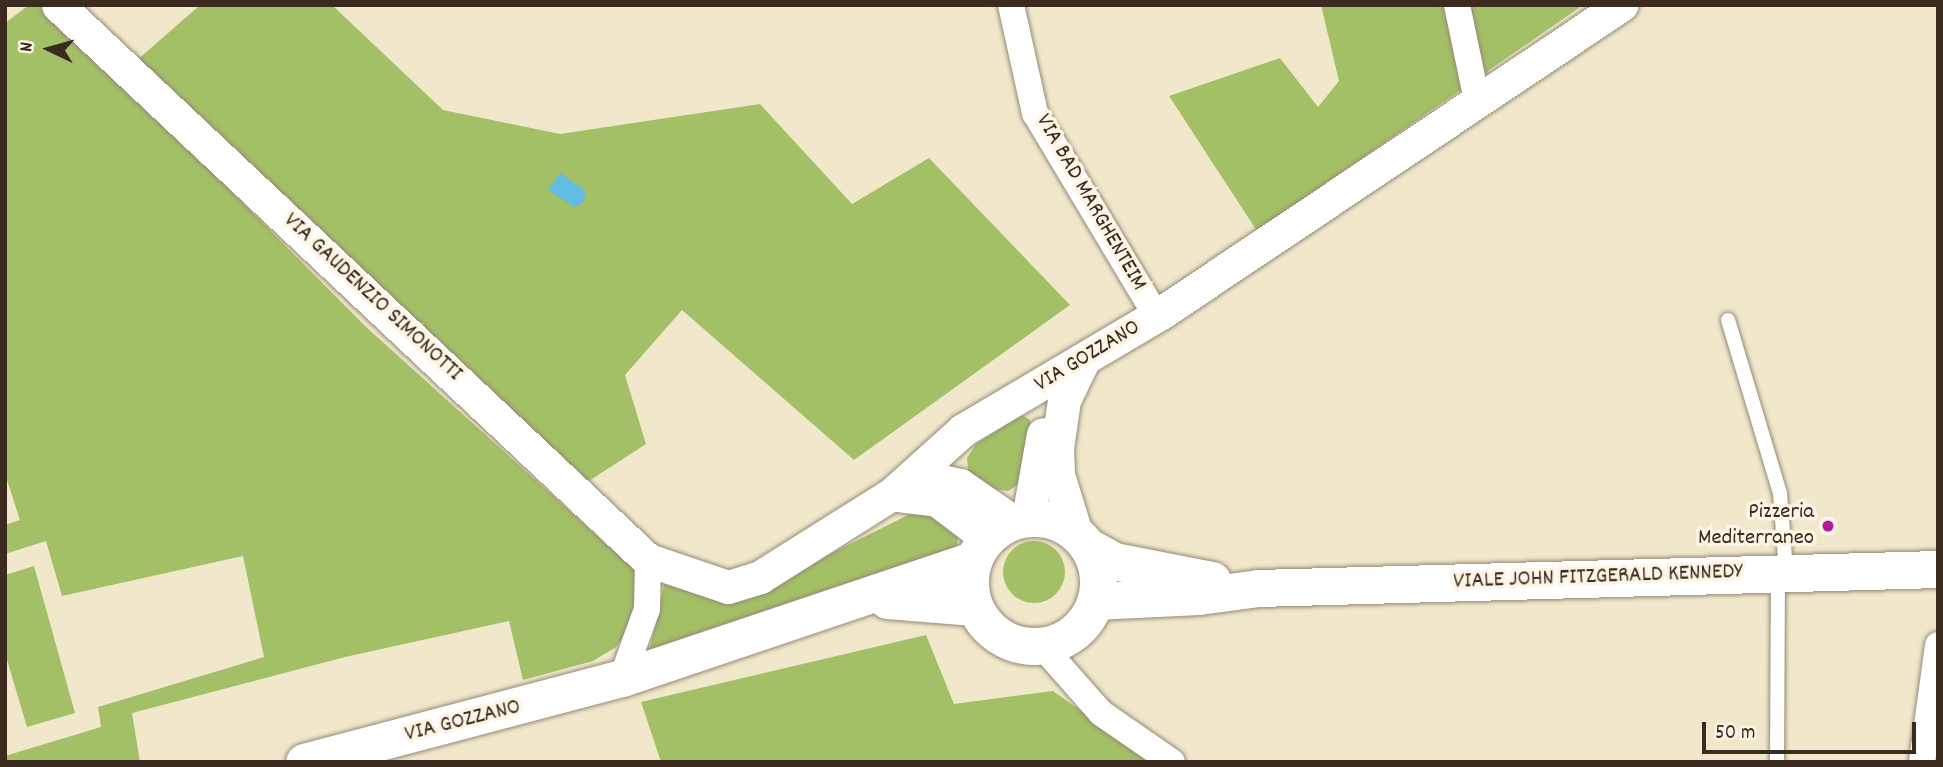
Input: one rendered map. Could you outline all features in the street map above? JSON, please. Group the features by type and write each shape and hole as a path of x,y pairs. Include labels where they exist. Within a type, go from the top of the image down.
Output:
{"main road":[{"path":"1045,519 1081,540 1098,582 1095,601 1075,631 1042,646 1026,646 995,634 974,607 970,592 1000,534 1045,519"},
{"name":"VIA GOZZANO","path":"304,762 622,678 854,602 1000,534"},
{"name":"VIALE JOHN FITZGERALD KENNEDY","path":"1081,540 1114,561 1258,588"},
{"name":"VIALE JOHN FITZGERALD KENNEDY","path":"1095,601 1258,588 1938,569"},
{"name":"VIA GOZZANO","path":"854,602 909,598 974,607"}],"street":[{"name":"VIA GAUDENZIO SIMONOTTI","path":"58,5 648,560 693,576"},
{"name":"VIA BAD MARGHENTEIM","path":"1011,5 1035,113 1156,315"},
{"path":"1457,5 1477,101"},
{"name":"VIA GOZZANO","path":"693,576 728,587 760,577 903,485 963,430 1083,361 1156,315 1621,5"},
{"path":"903,485 960,485 1000,534 1056,386 1083,361"},
{"path":"1081,540 1058,475 1057,448 1064,400 1083,361"},
{"path":"622,678 647,609 648,560"},
{"path":"1922,762 1938,645"},
{"path":"1042,646 1101,713 1172,762"}],"lane":[{"path":"1728,320 1780,493 1782,573 1777,762"}],"green space":[{"path":"29,5 47,5 365,326 636,571 640,590 631,626 616,647 593,661 523,680 509,621 345,657 132,713 140,762 5,762 5,756 101,727 98,707 264,657 243,556 62,596 46,541 5,554 5,525 20,520 5,474 5,23"},
{"path":"200,5 332,5 443,110 560,134 760,104 852,204 929,158 1070,305 854,460 682,310 625,375 646,444 575,490 127,69"},
{"path":"1321,5 1583,5 1257,231 1169,96 1280,58 1318,107 1339,81"},
{"path":"1022,415 1030,420 1030,447 1019,484 1008,491 979,487 968,471 967,458 976,444"},
{"path":"924,507 959,532 957,545 934,566 648,657 665,581 756,591"},
{"path":"1034,541 1056,550 1065,572 1056,594 1034,603 1012,594 1003,572 1012,550"},
{"path":"34,566 75,713 27,727 5,653 5,575"},
{"path":"926,635 954,704 1053,691 1153,762 661,762 641,702"}],"water":[{"path":"560,173 586,191 583,203 574,207 548,190"}],"place":[{"name":"Pizzeria Mediterraneo","path":"1828,526"}]}
